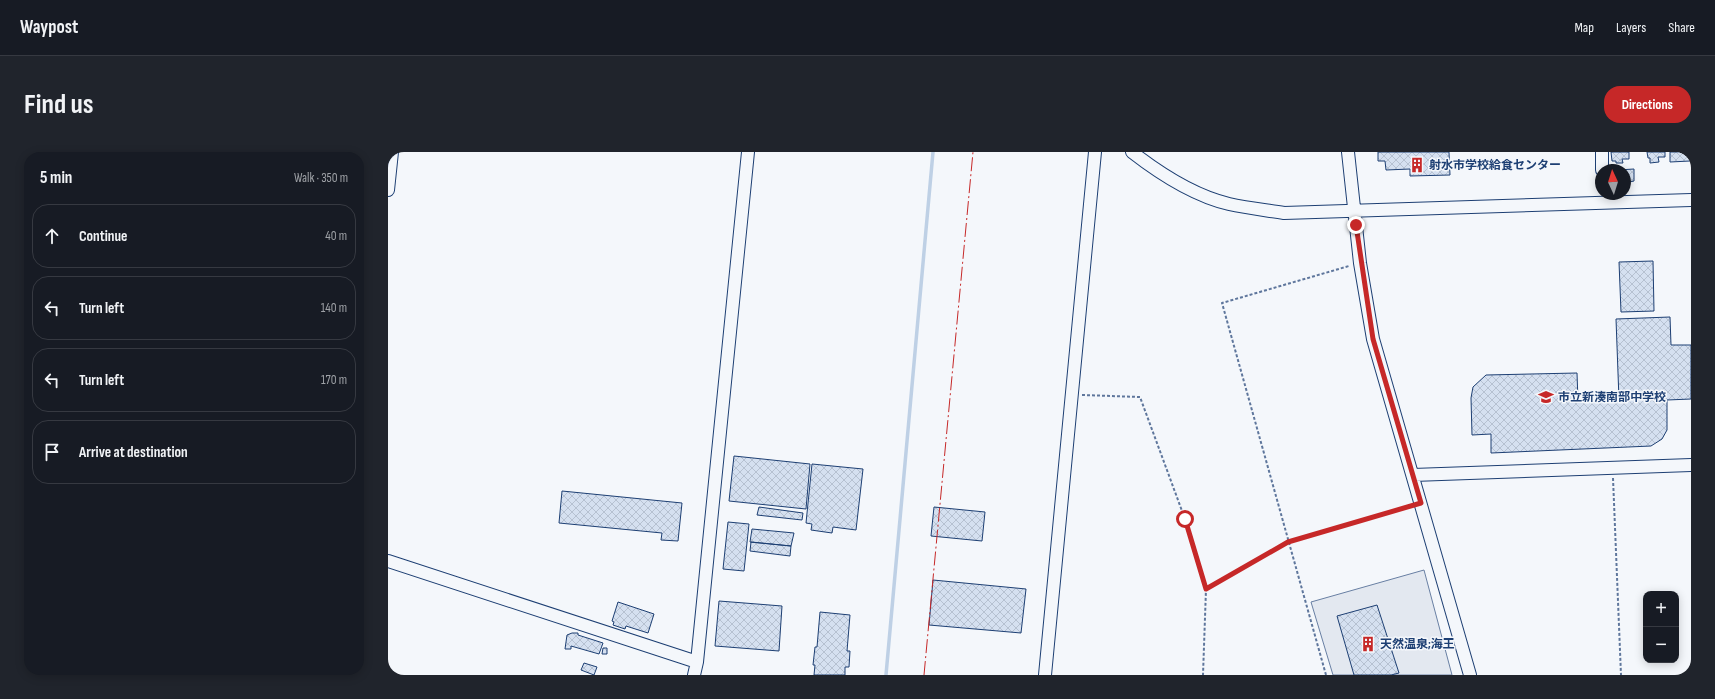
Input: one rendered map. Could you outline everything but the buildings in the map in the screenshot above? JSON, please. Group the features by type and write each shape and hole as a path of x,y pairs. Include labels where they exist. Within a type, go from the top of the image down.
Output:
{"street":[{"path":"388,190 392,152"},
{"path":"694,675 697,662 748,152"},
{"path":"1045,675 1095,152"},
{"path":"1132,152 1158,172 1196,192 1228,204 1284,213 1595,198"},
{"path":"1348,152 1360,264 1373,339 1470,675"},
{"path":"1602,152 1602,164"},
{"path":"1631,199 1691,200"},
{"path":"1413,475 1691,465"},
{"path":"388,561 697,662"}],"path":[{"path":"1326,675 1222,303 1360,264"},
{"path":"1071,394 1140,397 1185,519 1206,589 1204,675"},
{"path":"1612,469 1621,675"},
{"path":"1206,589 1288,542 1421,503"}],"shaded area":[{"path":"1424,570 1452,675 1333,675 1311,602"}],"waterway":[{"path":"886,675 933,152"}],"power":[{"path":"924,675 973,152"}],"place":[{"name":"射水市学校給食センター","path":"1417,165"},
{"name":"市立新湊南部中学校","path":"1546,397"},
{"name":"天然温泉;海王","path":"1368,644"}],"route":[{"path":"1185,519 1206,589 1288,542 1421,503 1373,339 1360,264 1356,225"}]}
